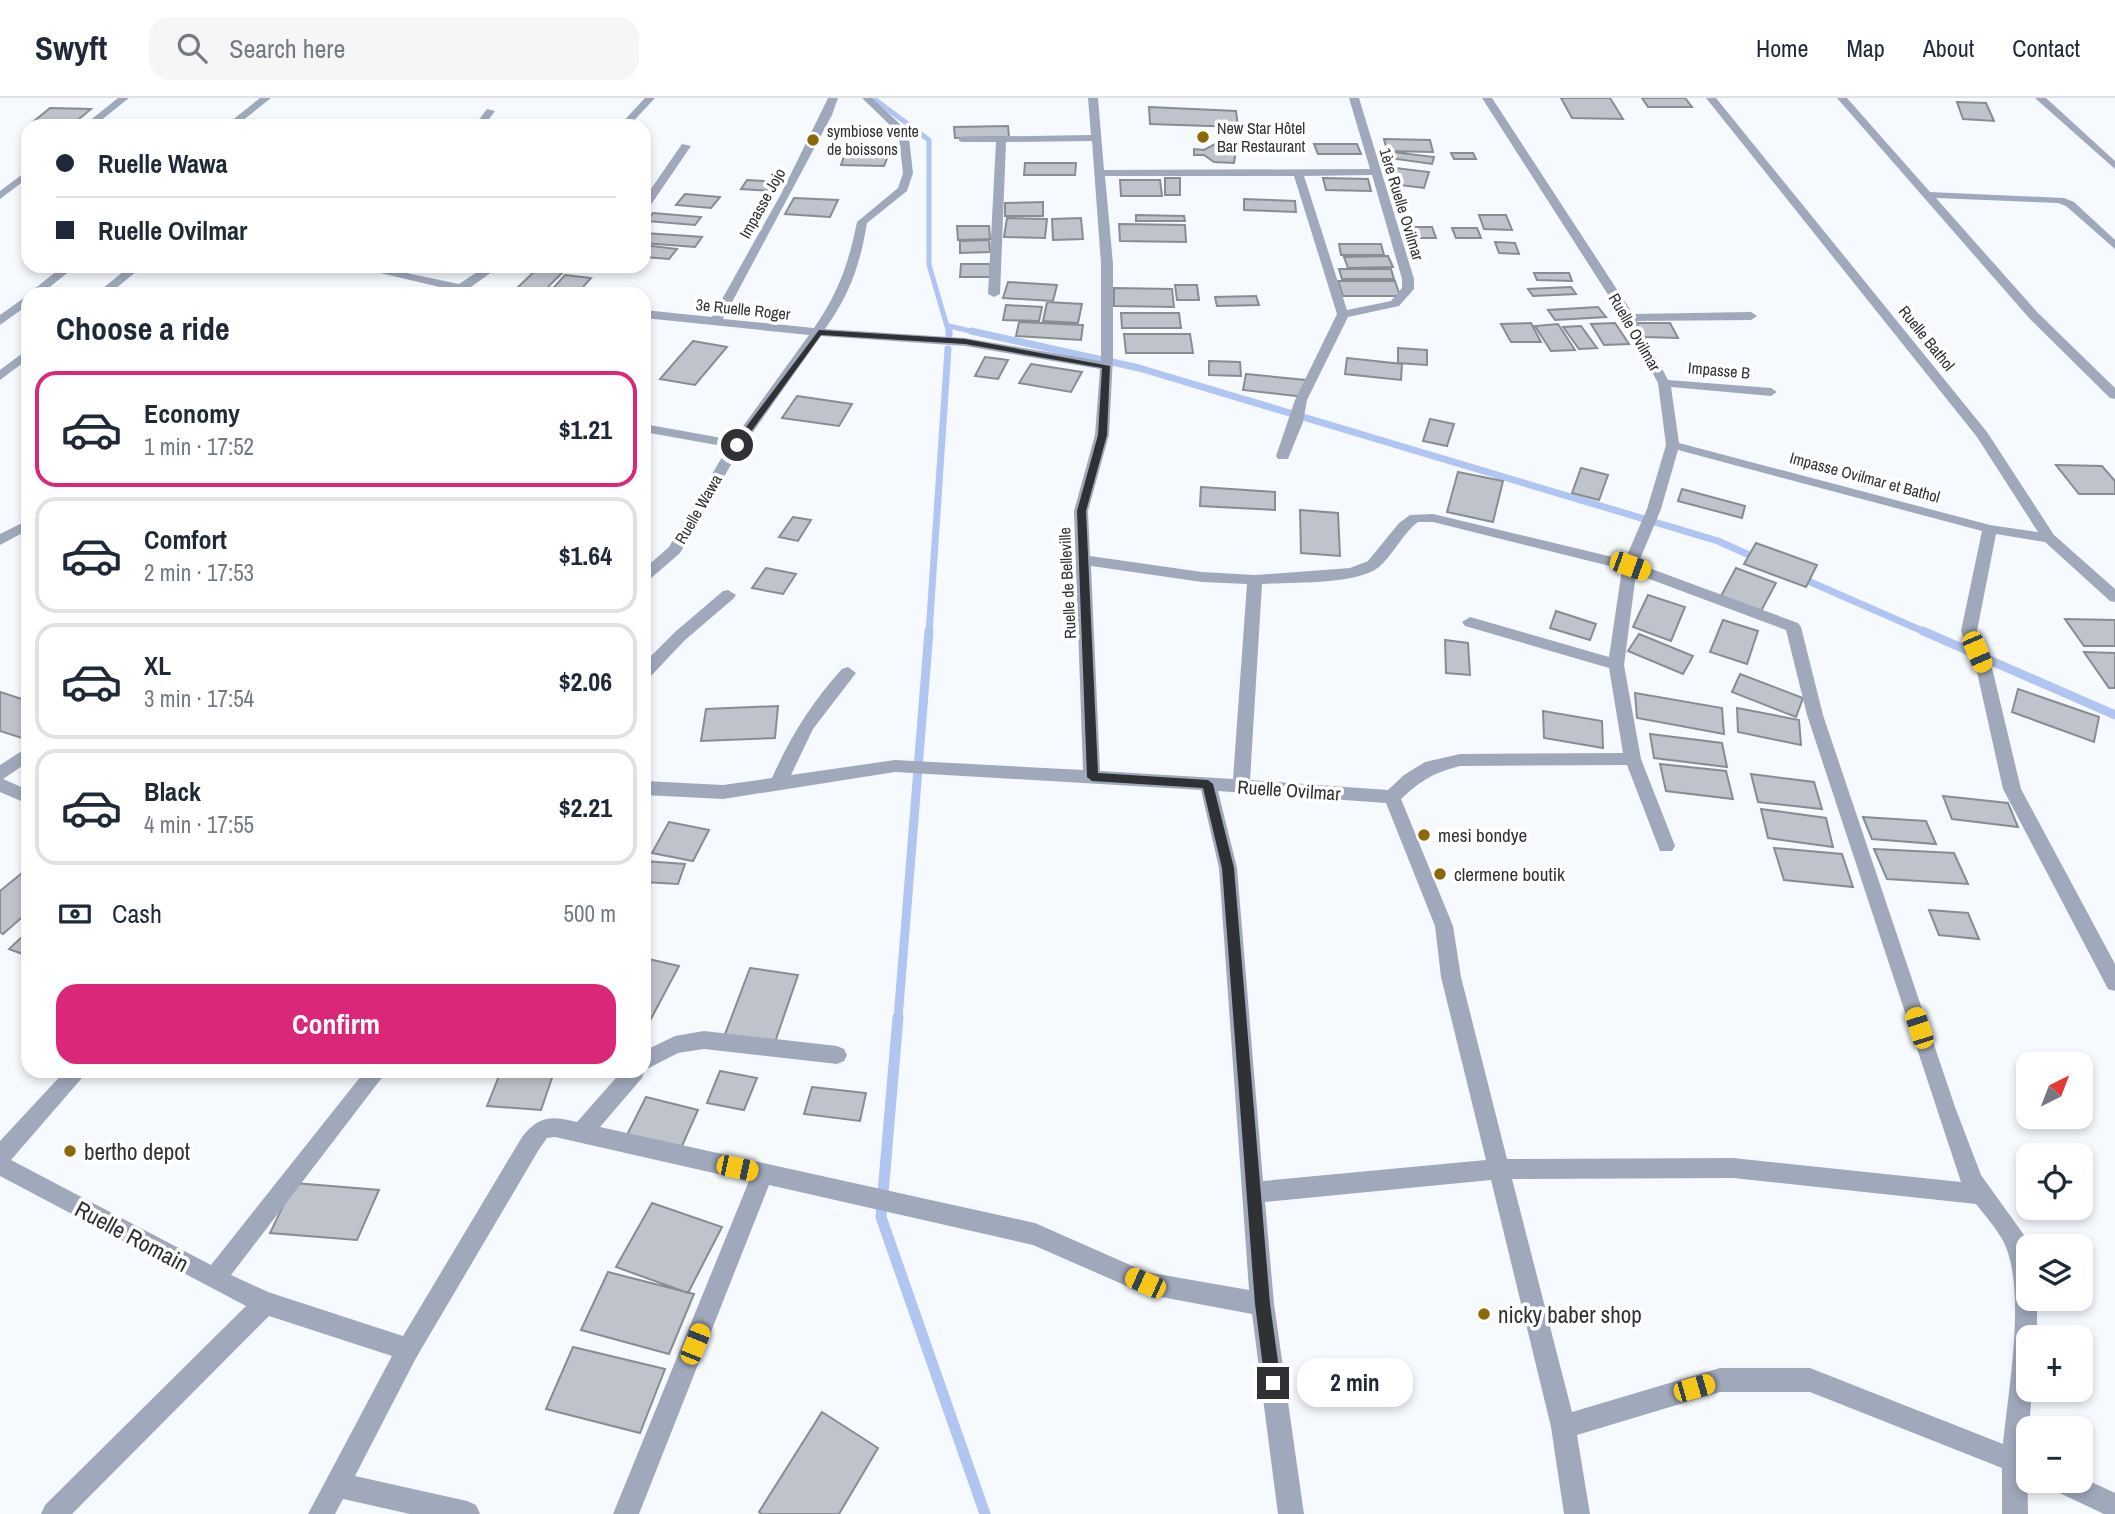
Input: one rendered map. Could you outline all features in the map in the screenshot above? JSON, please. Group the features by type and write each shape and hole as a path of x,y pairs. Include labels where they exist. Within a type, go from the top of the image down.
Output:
{"street":[{"path":"97,119 124,98"},
{"path":"239,119 266,98"},
{"path":"630,119 650,98"},
{"name":"Impasse Jojo","path":"715,322 792,183 827,114 832,98"},
{"name":"Ruelle Wawa","path":"651,571 675,550 737,445 837,303 855,262 862,222 903,189 908,173 904,138 896,125 867,98"},
{"name":"Ruelle de Belleville","path":"1092,777 1082,511 1102,435 1107,264 1093,98"},
{"name":"1ère Ruelle Ovilmar","path":"1343,314 1395,304 1408,289 1408,279 1354,98"},
{"name":"Ruelle Ovilmar","path":"1487,98 1629,318 1664,383 1673,445 1654,509 1630,566 1616,665 1633,759 1666,846"},
{"name":"Ruelle Bathol","path":"1711,98 1982,435 2049,538 2115,597"},
{"path":"1842,98 2033,316 2115,395"},
{"path":"2040,98 2115,166"},
{"path":"484,119 490,111"},
{"path":"962,139 1096,138"},
{"path":"994,294 1001,139"},
{"path":"651,197 686,146"},
{"path":"1099,173 1376,172"},
{"path":"1283,456 1301,400 1343,314 1298,173"},
{"path":"0,197 21,179"},
{"path":"1927,195 2060,200 2070,204 2115,246"},
{"path":"43,287 61,273"},
{"path":"111,287 128,273"},
{"path":"385,273 440,287"},
{"path":"462,287 483,273"},
{"path":"0,321 21,304"},
{"name":"3e Ruelle Roger","path":"651,315 819,332 965,342 1106,362"},
{"path":"1629,318 1751,316"},
{"path":"0,376 21,359"},
{"name":"Impasse B","path":"1664,383 1771,392"},
{"path":"651,429 737,445"},
{"name":"Impasse Ovilmar et Bathol","path":"1673,445 1990,529 2049,538"},
{"path":"1085,560 1202,577 1255,580 1352,573 1373,564 1415,518 1433,518 1630,566 1787,624 1795,630 1815,715 1945,1107 1972,1181 2012,1235 2022,1268 2027,1311 2023,1416"},
{"path":"0,540 21,528"},
{"path":"1990,529 1969,631 1986,672 2012,789 2115,983"},
{"path":"1241,786 1255,580"},
{"path":"651,666 680,636 728,595"},
{"path":"1470,622 1616,665"},
{"path":"778,785 796,741 818,705 848,673"},
{"path":"0,774 21,758"},
{"path":"1577,1514 1563,1427 1451,977 1444,926 1392,797 1410,779 1431,767 1460,760 1633,759"},
{"path":"651,788 723,792 895,766 1208,784"},
{"name":"Ruelle Ovilmar","path":"1291,1514 1262,1304 1228,868 1208,784 1392,797"},
{"path":"0,785 21,794"},
{"path":"651,1057 675,1045 704,1040 837,1055"},
{"path":"0,1156 72,1078"},
{"path":"214,1279 372,1078"},
{"path":"581,1133 629,1078"},
{"path":"321,1514 408,1350 530,1144 541,1130 555,1127 1035,1234 1145,1283 1262,1304"},
{"name":"Ruelle Romain","path":"0,1165 214,1279 265,1303 408,1350"},
{"path":"1253,1193 1499,1169 1733,1168 1980,1194"},
{"path":"626,1514 763,1174"},
{"path":"54,1514 265,1303"},
{"path":"1563,1427 1720,1380 1810,1380 2016,1460"},
{"path":"337,1485 467,1514"},
{"path":"2015,1514 2017,1493"},
{"path":"2088,1493 2115,1506"}],"building":[{"path":"1561,98 1610,98 1623,119 1572,118"},
{"path":"1642,98 1685,98 1692,107 1648,107"},
{"path":"1957,102 1986,103 1994,121 1963,119"},
{"path":"1149,107 1236,111 1238,127 1150,124"},
{"path":"50,108 91,109 79,119 37,119"},
{"path":"1008,126 1009,137 955,138 954,127"},
{"path":"1384,139 1430,140 1433,152 1387,151"},
{"path":"1217,143 1237,144 1234,163 1214,162 1204,155 1194,155 1194,149 1204,150"},
{"path":"1314,144 1357,144 1361,154 1318,154"},
{"path":"1384,151 1434,157 1432,164 1382,157"},
{"path":"1451,153 1473,153 1476,159 1454,159"},
{"path":"845,154 888,156 884,166 841,165"},
{"path":"1025,163 1076,163 1075,175 1024,175"},
{"path":"1395,168 1429,172 1424,188 1391,184"},
{"path":"1165,178 1180,178 1180,195 1165,195"},
{"path":"1323,178 1368,179 1371,191 1326,190"},
{"path":"747,180 779,182 773,191 741,189"},
{"path":"1120,180 1160,180 1162,196 1121,196"},
{"path":"685,194 720,197 711,208 676,205"},
{"path":"794,198 838,200 830,217 785,214"},
{"path":"1244,199 1295,201 1296,212 1244,210"},
{"path":"1043,202 1043,216 1005,216 1005,203"},
{"path":"653,213 701,217 695,225 651,221"},
{"path":"1136,215 1184,216 1185,221 1136,221"},
{"path":"1479,215 1506,215 1512,230 1484,229"},
{"path":"1007,218 1047,219 1045,238 1004,237"},
{"path":"1081,218 1083,239 1053,240 1052,219"},
{"path":"1119,224 1185,225 1186,242 1120,241"},
{"path":"957,226 989,226 990,239 958,240"},
{"path":"1405,227 1432,227 1436,238 1409,238"},
{"path":"1452,228 1477,228 1481,238 1456,238"},
{"path":"651,233 702,237 695,247 651,244"},
{"path":"989,240 990,252 960,253 960,241"},
{"path":"1495,242 1515,243 1519,254 1499,253"},
{"path":"1339,244 1381,244 1384,255 1341,255"},
{"path":"651,246 677,249 669,259 651,258"},
{"path":"1388,256 1393,267 1348,268 1344,257"},
{"path":"961,264 990,264 990,277 960,277"},
{"path":"1339,269 1391,269 1394,279 1342,279"},
{"path":"533,273 562,273 548,287 518,287"},
{"path":"1534,273 1569,273 1572,281 1537,280"},
{"path":"565,275 591,278 583,287 554,287"},
{"path":"1338,281 1395,281 1400,296 1343,296"},
{"path":"1008,282 1057,285 1053,301 1003,298"},
{"path":"1175,285 1197,285 1199,300 1177,300"},
{"path":"1571,287 1576,294 1533,296 1528,289"},
{"path":"1114,288 1172,289 1174,307 1114,306"},
{"path":"1256,296 1259,305 1217,306 1215,297"},
{"path":"1047,302 1082,304 1078,323 1043,321"},
{"path":"1006,305 1042,307 1039,321 1003,320"},
{"path":"1598,307 1606,317 1555,320 1548,310"},
{"path":"1121,313 1179,313 1181,328 1122,328"},
{"path":"1019,322 1083,325 1081,340 1016,336"},
{"path":"1531,323 1541,342 1511,342 1501,324"},
{"path":"1615,323 1629,344 1604,345 1591,324"},
{"path":"1636,323 1670,323 1678,338 1643,337"},
{"path":"1558,324 1575,350 1551,351 1535,326"},
{"path":"1581,326 1597,348 1579,349 1563,327"},
{"path":"1124,334 1190,334 1193,353 1126,353"},
{"path":"693,341 727,347 695,385 660,379"},
{"path":"1398,348 1427,350 1427,365 1398,363"},
{"path":"985,357 1008,360 998,379 975,376"},
{"path":"1347,358 1402,364 1401,380 1345,374"},
{"path":"1209,361 1240,362 1241,376 1209,375"},
{"path":"1031,364 1082,372 1071,392 1019,383"},
{"path":"1246,374 1306,380 1304,397 1243,390"},
{"path":"797,396 852,404 839,426 782,418"},
{"path":"1430,419 1454,424 1447,446 1423,441"},
{"path":"2056,465 2102,466 2115,481 2115,494 2079,494"},
{"path":"1581,468 1608,475 1599,500 1572,493"},
{"path":"1458,472 1503,481 1493,522 1447,512"},
{"path":"1201,487 1275,492 1275,510 1200,506"},
{"path":"1682,489 1745,506 1742,518 1678,501"},
{"path":"1300,510 1338,513 1340,556 1301,553"},
{"path":"793,517 811,520 798,541 779,537"},
{"path":"1756,543 1817,565 1806,587 1744,564"},
{"path":"766,568 796,574 783,594 752,588"},
{"path":"1736,568 1776,583 1761,611 1721,596"},
{"path":"1648,595 1685,607 1671,641 1633,627"},
{"path":"1556,611 1596,624 1590,640 1550,628"},
{"path":"2065,619 2115,620 2115,646 2084,646"},
{"path":"1723,620 1758,631 1747,664 1710,652"},
{"path":"1639,634 1693,656 1683,674 1628,651"},
{"path":"1445,640 1468,643 1470,675 1446,673"},
{"path":"2084,652 2115,653 2115,688 2109,688"},
{"path":"1740,674 1803,698 1796,717 1732,692"},
{"path":"2018,689 2099,717 2094,742 2012,712"},
{"path":"0,692 21,699 21,738 0,731"},
{"path":"1635,693 1722,708 1724,734 1637,718"},
{"path":"778,706 775,738 701,741 706,709"},
{"path":"1737,708 1799,720 1801,745 1738,732"},
{"path":"1543,711 1602,721 1603,748 1544,738"},
{"path":"1650,734 1722,743 1727,767 1654,758"},
{"path":"1660,764 1726,771 1733,799 1666,791"},
{"path":"1751,774 1814,782 1822,809 1758,802"},
{"path":"1943,796 2008,803 2018,827 1952,819"},
{"path":"1761,809 1826,818 1833,847 1768,838"},
{"path":"1863,817 1926,821 1936,844 1872,839"},
{"path":"669,822 709,830 693,861 652,853"},
{"path":"1774,848 1842,854 1853,887 1784,880"},
{"path":"1874,849 1954,853 1968,884 1887,879"},
{"path":"651,862 685,864 678,884 651,882"},
{"path":"21,874 21,918 3,934 0,932 0,891"},
{"path":"1929,910 1968,913 1979,939 1939,935"},
{"path":"21,938 21,953 9,949"},
{"path":"651,960 679,966 651,1019"},
{"path":"750,968 798,975 774,1045 724,1037"},
{"path":"720,1071 757,1078 744,1110 707,1103"},
{"path":"498,1078 552,1078 541,1110 487,1106"},
{"path":"812,1087 866,1093 860,1121 804,1114"},
{"path":"646,1097 698,1110 681,1148 627,1135"},
{"path":"294,1183 379,1190 357,1240 270,1233"},
{"path":"652,1203 722,1227 688,1293 616,1267"},
{"path":"608,1272 694,1294 669,1354 581,1330"},
{"path":"573,1347 665,1369 640,1433 546,1409"},
{"path":"822,1412 878,1448 839,1514 762,1514 759,1512"}],"waterway":[{"path":"873,98 929,140 929,265 949,333"},
{"path":"949,326 979,333"},
{"path":"971,331 1139,368 1718,541 1758,559"},
{"path":"929,633 948,349"},
{"path":"1799,577 1927,633"},
{"path":"898,1019 929,631"},
{"path":"1923,631 2115,715"},
{"path":"898,1017 881,1217 985,1514"}],"place":[{"name":"New Star Hôtel Bar Restaurant","path":"1203,137"},
{"name":"symbiose vente de boissons","path":"813,140"},
{"name":"mesi bondye","path":"1424,835"},
{"name":"clermene boutik","path":"1440,874"},
{"name":"bertho depot","path":"70,1151"},
{"name":"nicky baber shop","path":"1484,1314"}],"route":[{"path":"737,445 819,332 965,342 1106,366 1102,435 1082,511 1092,777 1208,784 1228,868 1262,1304 1273,1383"}]}
